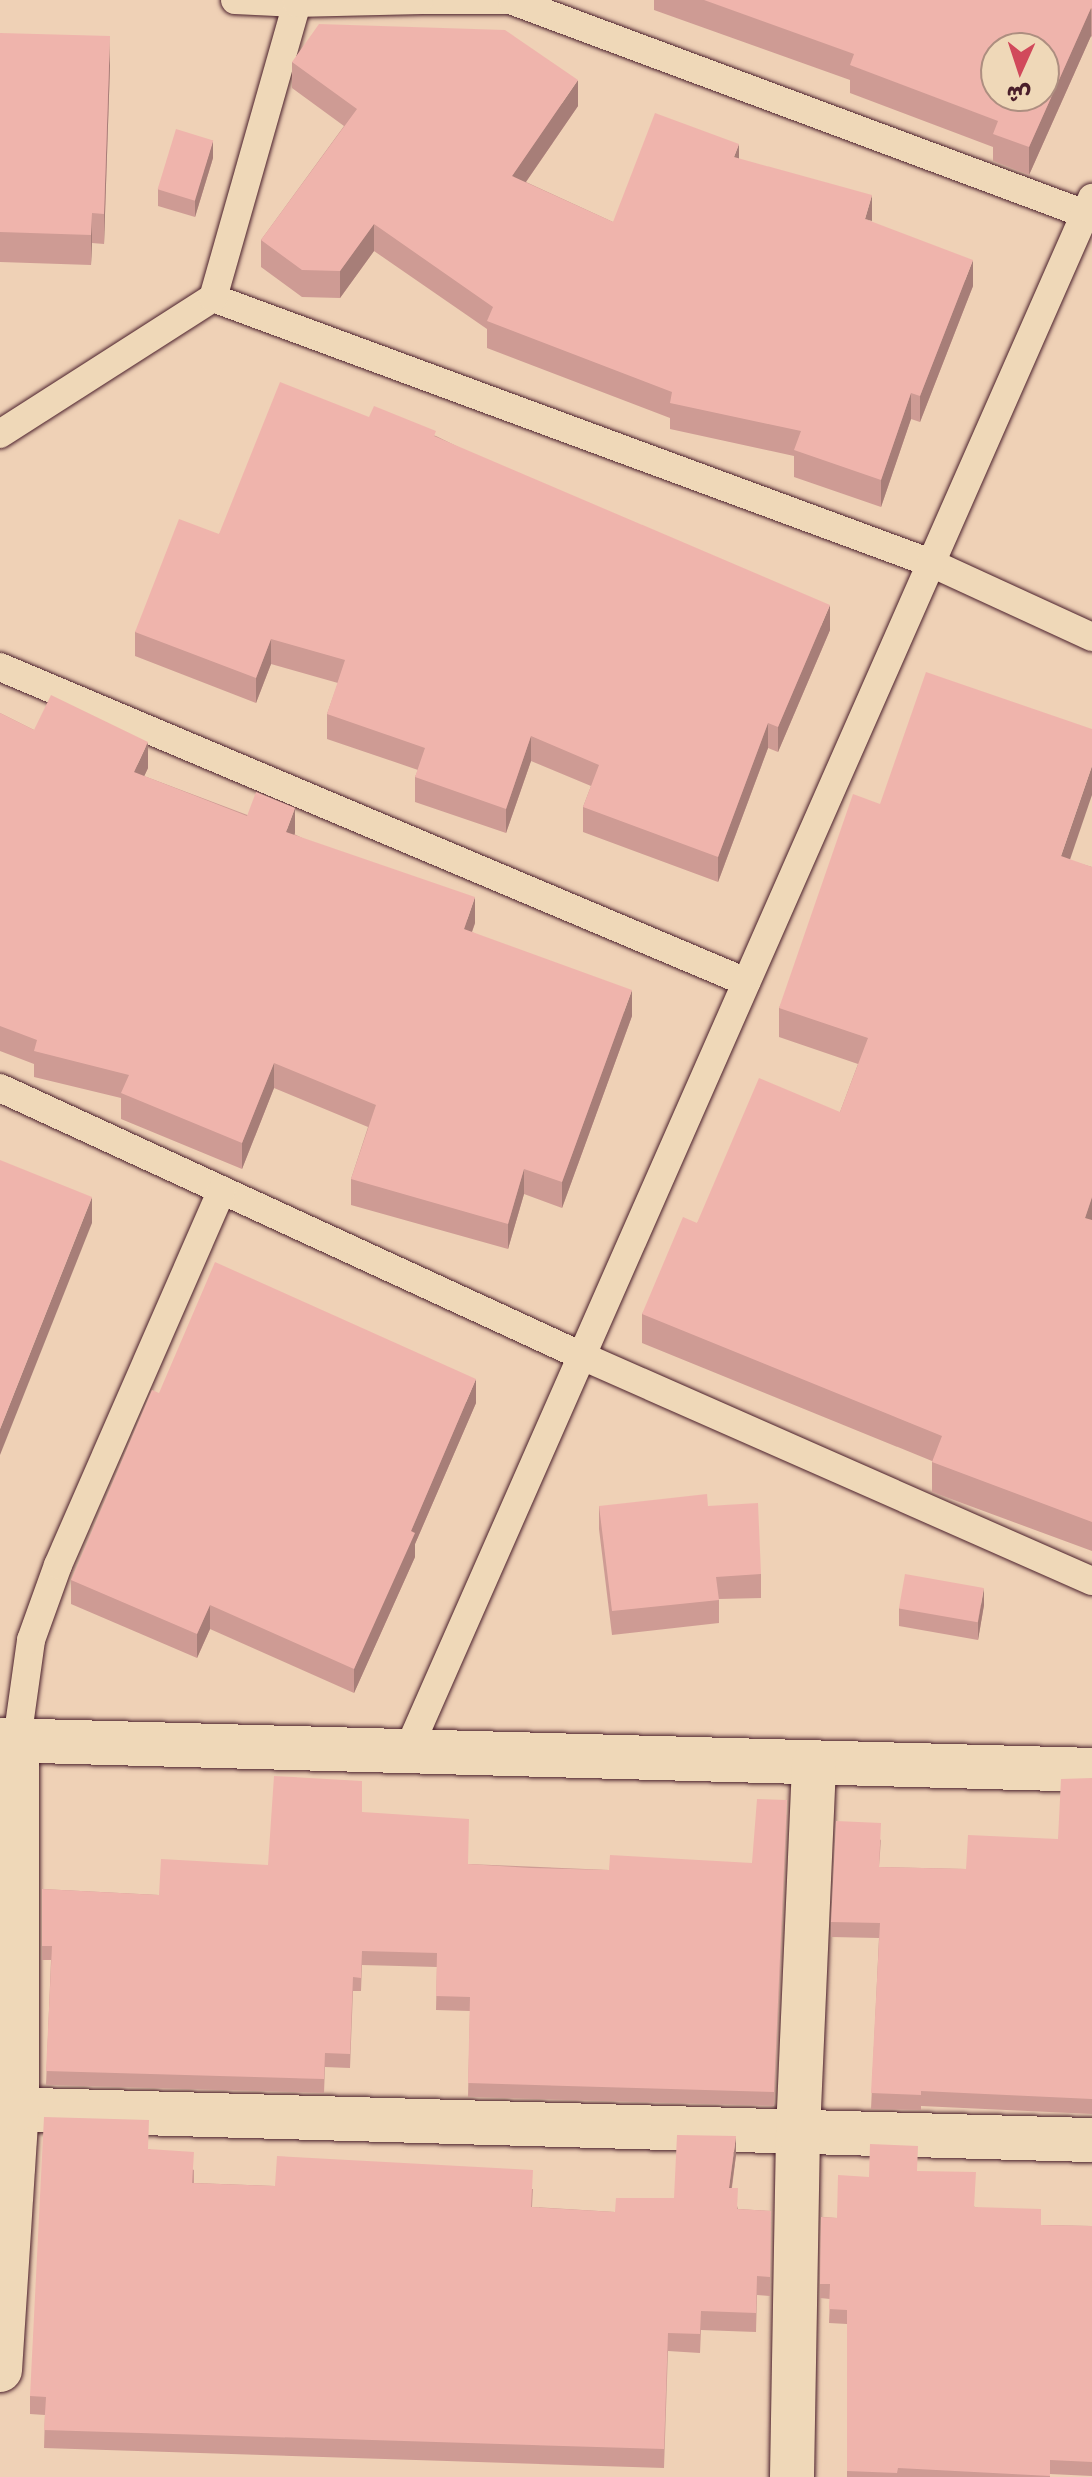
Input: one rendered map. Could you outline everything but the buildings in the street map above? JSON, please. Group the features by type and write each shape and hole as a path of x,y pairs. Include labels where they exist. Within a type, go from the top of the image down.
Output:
{"street":[{"path":"0,2370 8,2109 9,1740 409,1748 1092,1770"},
{"path":"792,2477 798,2132 814,1763"},
{"path":"8,2109 1092,2140"}],"lane":[{"path":"235,0 297,3 514,0 1088,206 409,1748"},
{"path":"0,434 213,298 297,3"},
{"path":"213,298 931,563 1092,637"},
{"path":"0,667 746,982"},
{"path":"0,1088 582,1356 1092,1581"},
{"path":"9,1740 31,1640 58,1565 222,1190"}]}
